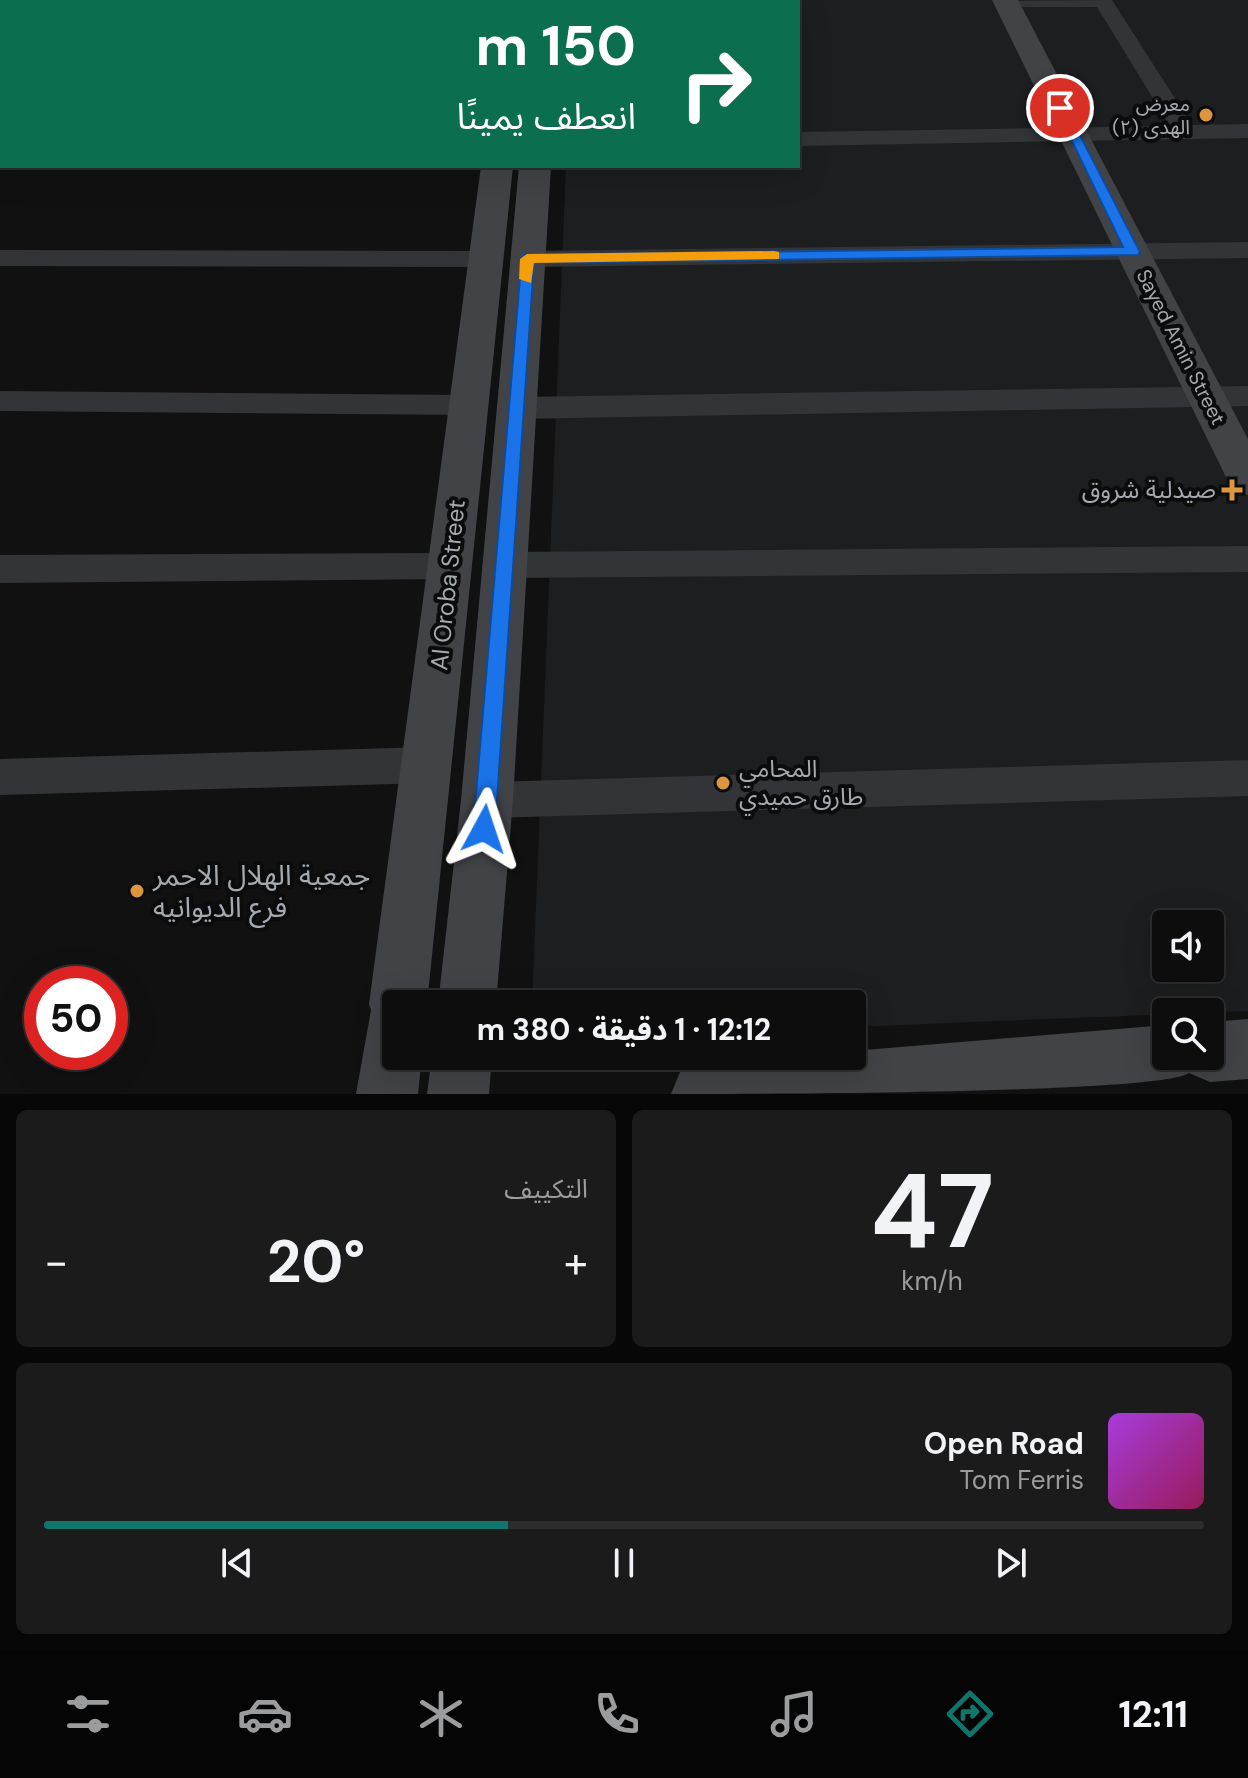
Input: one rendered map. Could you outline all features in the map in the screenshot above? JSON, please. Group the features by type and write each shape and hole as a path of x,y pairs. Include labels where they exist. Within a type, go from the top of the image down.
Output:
{"main road":[{"name":"Sayed Amin Street","path":"1005,1 1248,479"},
{"name":"Al Oroba Street","path":"468,990 487,800 518,408 497,168"},
{"name":"Al Oroba Street","path":"400,990 468,405 534,168"},
{"path":"1224,1051 1248,1049"},
{"path":"702,1094 1152,1056"},
{"path":"387,1094 390,1070"},
{"path":"458,1094 461,1070"}],"street":[{"path":"1005,1 1102,1 1185,132"},
{"path":"800,139 1248,131"},
{"path":"0,258 507,259 1248,250"},
{"path":"518,408 1248,396"},
{"path":"0,401 468,405"},
{"path":"504,565 1248,559"},
{"path":"0,569 451,566"},
{"path":"0,777 428,765"},
{"path":"487,800 1248,778"}],"shaded area":[{"path":"800,0 1248,0 1248,1011 1224,1012 1224,998 1152,998 1152,1015 866,1026 866,990 533,990 566,168 800,168"}],"slow traffic":[{"path":"526,279 527,259 774,256"}],"place":[{"name":"معرض الهدى (٢)","path":"1206,115"},
{"name":"صيدلية شروق","path":"1232,490"},
{"name":"المحامي طارق حميدي","path":"723,783"},
{"name":"جمعية الهلال الاحمر فرع الديوانيه","path":"137,891"}],"route":[{"path":"484,829 527,259 1133,252 1060,108"}]}
